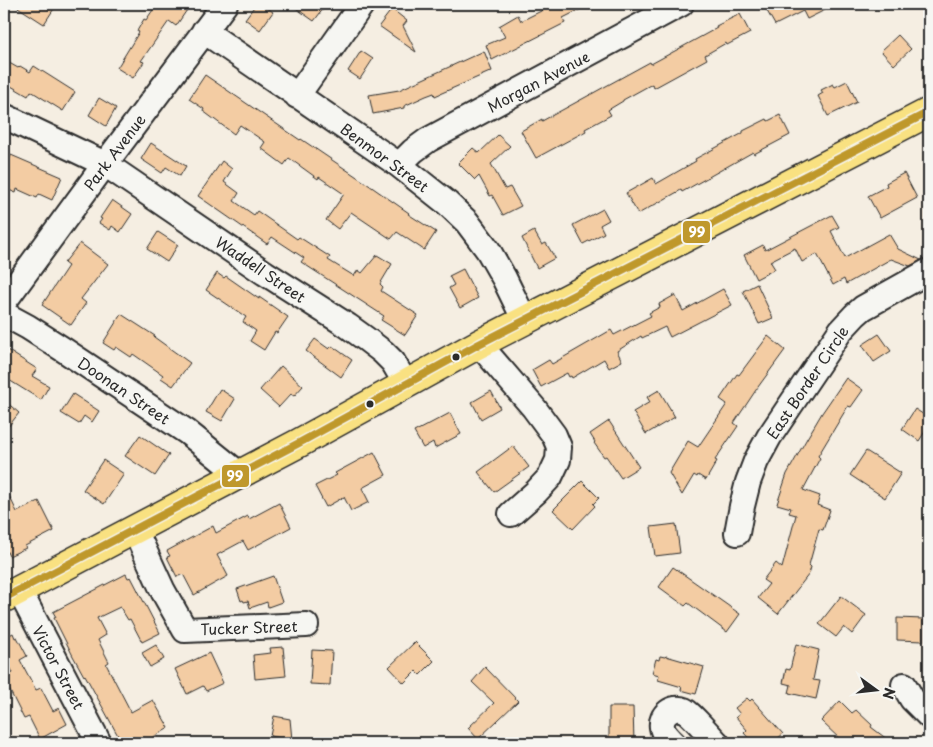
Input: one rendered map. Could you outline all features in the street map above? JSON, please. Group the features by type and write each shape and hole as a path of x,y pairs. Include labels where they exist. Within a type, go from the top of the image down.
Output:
{"main road":[{"path":"11,594 135,530 479,344 929,112"}],"street":[{"name":"Park Avenue","path":"4,302 104,164 225,4"},
{"path":"297,96 362,4"},
{"name":"Morgan Avenue","path":"399,165 428,140 681,4"},
{"name":"Benmor Street","path":"204,32 399,165 447,203 472,228 495,262 525,321"},
{"name":"Waddell Street","path":"4,116 104,164 265,273 348,326 383,352 393,362 406,384"},
{"name":"East Border Circle","path":"737,533 748,482 756,461 778,423 840,330 863,308 929,272"},
{"name":"Doonan Street","path":"4,314 64,350 187,432 239,474"},
{"path":"479,344 534,408 554,435 559,447 558,460 550,478 511,514"},
{"name":"Tucker Street","path":"135,530 184,630 306,625"},
{"name":"Victor Street","path":"11,594 99,743"},
{"path":"904,685 912,699 929,716"},
{"path":"673,743 664,733 662,722 663,717 668,712 678,708 688,712 716,743"}],"building":[{"path":"13,4 57,4 44,24"},
{"path":"157,4 191,4 176,26 169,21 141,61 144,62 133,78 117,68 139,32 137,31 144,19 146,20"},
{"path":"256,4 262,4 273,12 260,30 245,19"},
{"path":"290,4 327,4 314,21"},
{"path":"555,4 591,4 563,18 565,23 492,60 486,45 505,37 499,26 518,15 521,21"},
{"path":"763,4 837,4 807,19 803,11 775,25"},
{"path":"392,9 407,21 403,26 416,52 379,26"},
{"path":"740,14 750,33 727,45 726,43 705,55 707,59 654,88 652,84 623,100 608,110 611,115 536,158 521,131 650,62 651,64"},
{"path":"898,35 911,49 894,65 881,51"},
{"path":"361,51 373,59 360,79 348,71"},
{"path":"484,51 492,71 435,96 434,93 426,96 404,106 404,108 373,114 369,95 399,90"},
{"path":"4,60 30,72 34,66 75,92 63,111 31,91 28,96 4,82"},
{"path":"205,75 436,232 424,250 397,232 391,239 351,212 338,229 326,220 344,194 319,177 318,179 289,158 284,165 261,148 265,142 240,125 234,134 203,111 204,109 189,99"},
{"path":"847,81 857,102 828,116 818,96 823,93 821,90 833,84 835,87"},
{"path":"99,98 116,108 106,126 89,115"},
{"path":"780,115 790,135 754,154 753,152 682,192 681,190 638,214 626,193 653,178 656,184 696,161 695,159 743,133 743,131"},
{"path":"498,135 510,146 491,164 505,189 510,187 521,206 503,215 479,176 475,180 458,163 473,148 479,153"},
{"path":"151,143 186,166 180,176 166,167 162,173 141,159"},
{"path":"11,155 62,177 52,200 39,194 37,198 17,189 16,193 4,188 4,172"},
{"path":"222,161 232,169 224,182 239,193 234,201 254,215 257,211 297,239 299,237 330,257 328,260 354,276 358,270 362,273 377,255 392,264 380,284 383,287 381,291 418,315 405,335 381,320 384,316 301,262 304,258 272,237 267,244 198,196"},
{"path":"904,173 917,198 880,218 868,196 887,186 886,183"},
{"path":"112,200 132,214 120,232 112,226 110,230 99,223 102,219 100,218"},
{"path":"603,209 609,220 600,225 604,233 583,244 573,225"},
{"path":"832,215 839,227 831,231 845,258 889,234 898,249 921,260 910,266 891,259 846,284 844,279 833,285 817,254 802,262 795,248 770,261 775,269 756,279 744,255 763,245 765,250"},
{"path":"534,231 542,245 546,243 555,258 537,268 522,238"},
{"path":"158,232 178,245 167,262 147,249"},
{"path":"80,243 108,264 81,299 86,303 71,325 42,305 68,266 64,263"},
{"path":"463,269 478,298 460,308 449,288 454,285 449,276"},
{"path":"217,273 224,278 226,276 288,317 277,333 275,332 264,350 250,341 256,331 243,322 246,317 206,290"},
{"path":"757,284 773,318 759,324 743,291"},
{"path":"723,289 732,305 670,337 665,327 642,338 641,336 617,351 622,361 609,368 604,359 572,378 567,373 541,387 532,370 549,360 552,364 611,330 614,335 651,316 649,313 660,307 659,304 675,295 683,311"},
{"path":"121,314 155,336 190,363 173,386 161,378 163,375 133,354 131,357 116,347 114,350 103,343"},
{"path":"879,334 891,351 874,362 862,345"},
{"path":"768,336 785,350 734,423 738,426 715,460 717,461 706,480 698,475 697,477 694,475 682,495 669,473 688,441 698,447 727,404 720,399 737,374 739,375"},
{"path":"315,339 329,349 332,346 352,360 341,377 306,351"},
{"path":"4,348 37,369 32,376 49,386 41,400 4,377"},
{"path":"281,366 303,386 294,396 291,394 279,407 260,390"},
{"path":"846,378 863,390 851,407 848,406 818,456 820,458 803,490 820,496 817,505 830,510 823,530 819,529 809,565 811,567 809,574 778,614 758,598 769,584 763,580 776,563 782,568 796,515 789,513 791,508 777,504 787,474 822,413"},
{"path":"220,389 235,399 222,421 206,412"},
{"path":"659,390 675,417 646,434 633,412 650,402 647,397"},
{"path":"491,391 500,408 481,419 472,402"},
{"path":"73,394 99,411 92,422 84,416 79,424 61,413"},
{"path":"4,400 19,413 4,432"},
{"path":"915,409 929,418 929,425 919,441 902,429"},
{"path":"450,413 461,434 435,448 433,442 423,448 414,432"},
{"path":"609,421 639,467 621,478 606,456 604,457 594,443 590,434"},
{"path":"140,435 169,455 155,476 125,456"},
{"path":"513,446 529,467 494,492 478,472"},
{"path":"866,451 901,473 885,498 850,475"},
{"path":"374,452 386,475 362,488 369,502 351,511 344,497 326,507 315,486"},
{"path":"103,460 124,474 104,504 83,490"},
{"path":"582,481 599,498 593,504 595,506 573,529 553,510"},
{"path":"4,485 17,512 39,501 54,531 9,556 4,546"},
{"path":"279,503 291,527 248,550 243,541 217,555 228,576 194,595 183,574 177,577 167,557 170,556 167,551 213,526 216,533 248,516 249,519"},
{"path":"676,524 680,553 655,556 651,527"},
{"path":"673,567 740,614 727,632 688,603 685,606 659,587"},
{"path":"126,574 128,578 131,577 160,633 142,642 130,619 128,620 120,607 97,618 106,635 98,640 109,662 106,664 131,712 153,700 169,728 143,743 122,743 73,656 54,618 56,617 53,612"},
{"path":"273,576 282,602 268,607 267,602 250,608 248,601 241,601 237,589"},
{"path":"841,596 866,615 852,634 844,627 836,637 819,624"},
{"path":"897,618 923,619 923,641 897,640"},
{"path":"13,633 27,656 20,660 36,690 41,688 53,711 59,708 67,724 40,739 29,717 24,719 4,679 13,673 4,655 4,638"},
{"path":"415,642 434,661 420,675 416,671 404,683 389,667"},
{"path":"796,644 819,650 813,680 820,681 816,699 789,693 791,685 783,683 786,669 790,670"},
{"path":"156,645 164,659 150,667 142,653"},
{"path":"283,647 286,676 255,679 253,655 271,653 270,648"},
{"path":"312,650 332,651 330,685 310,684"},
{"path":"209,653 223,683 206,691 203,686 187,694 175,669"},
{"path":"660,656 704,667 696,694 681,690 682,687 658,680 659,675 652,673 656,659 659,660"},
{"path":"485,667 518,701 478,739 468,728 494,703 472,682"},
{"path":"747,698 750,701 752,699 783,734 772,743 753,743 744,733 747,730 736,717 740,714 735,708"},
{"path":"840,701 852,713 856,710 872,725 871,727 892,743 844,743 821,721"},
{"path":"609,707 633,707 634,743 609,743"},
{"path":"274,716 290,719 292,740 270,736"}],"transit line":[{"name":"99","path":"4,598 299,443 479,344 929,112"}]}
